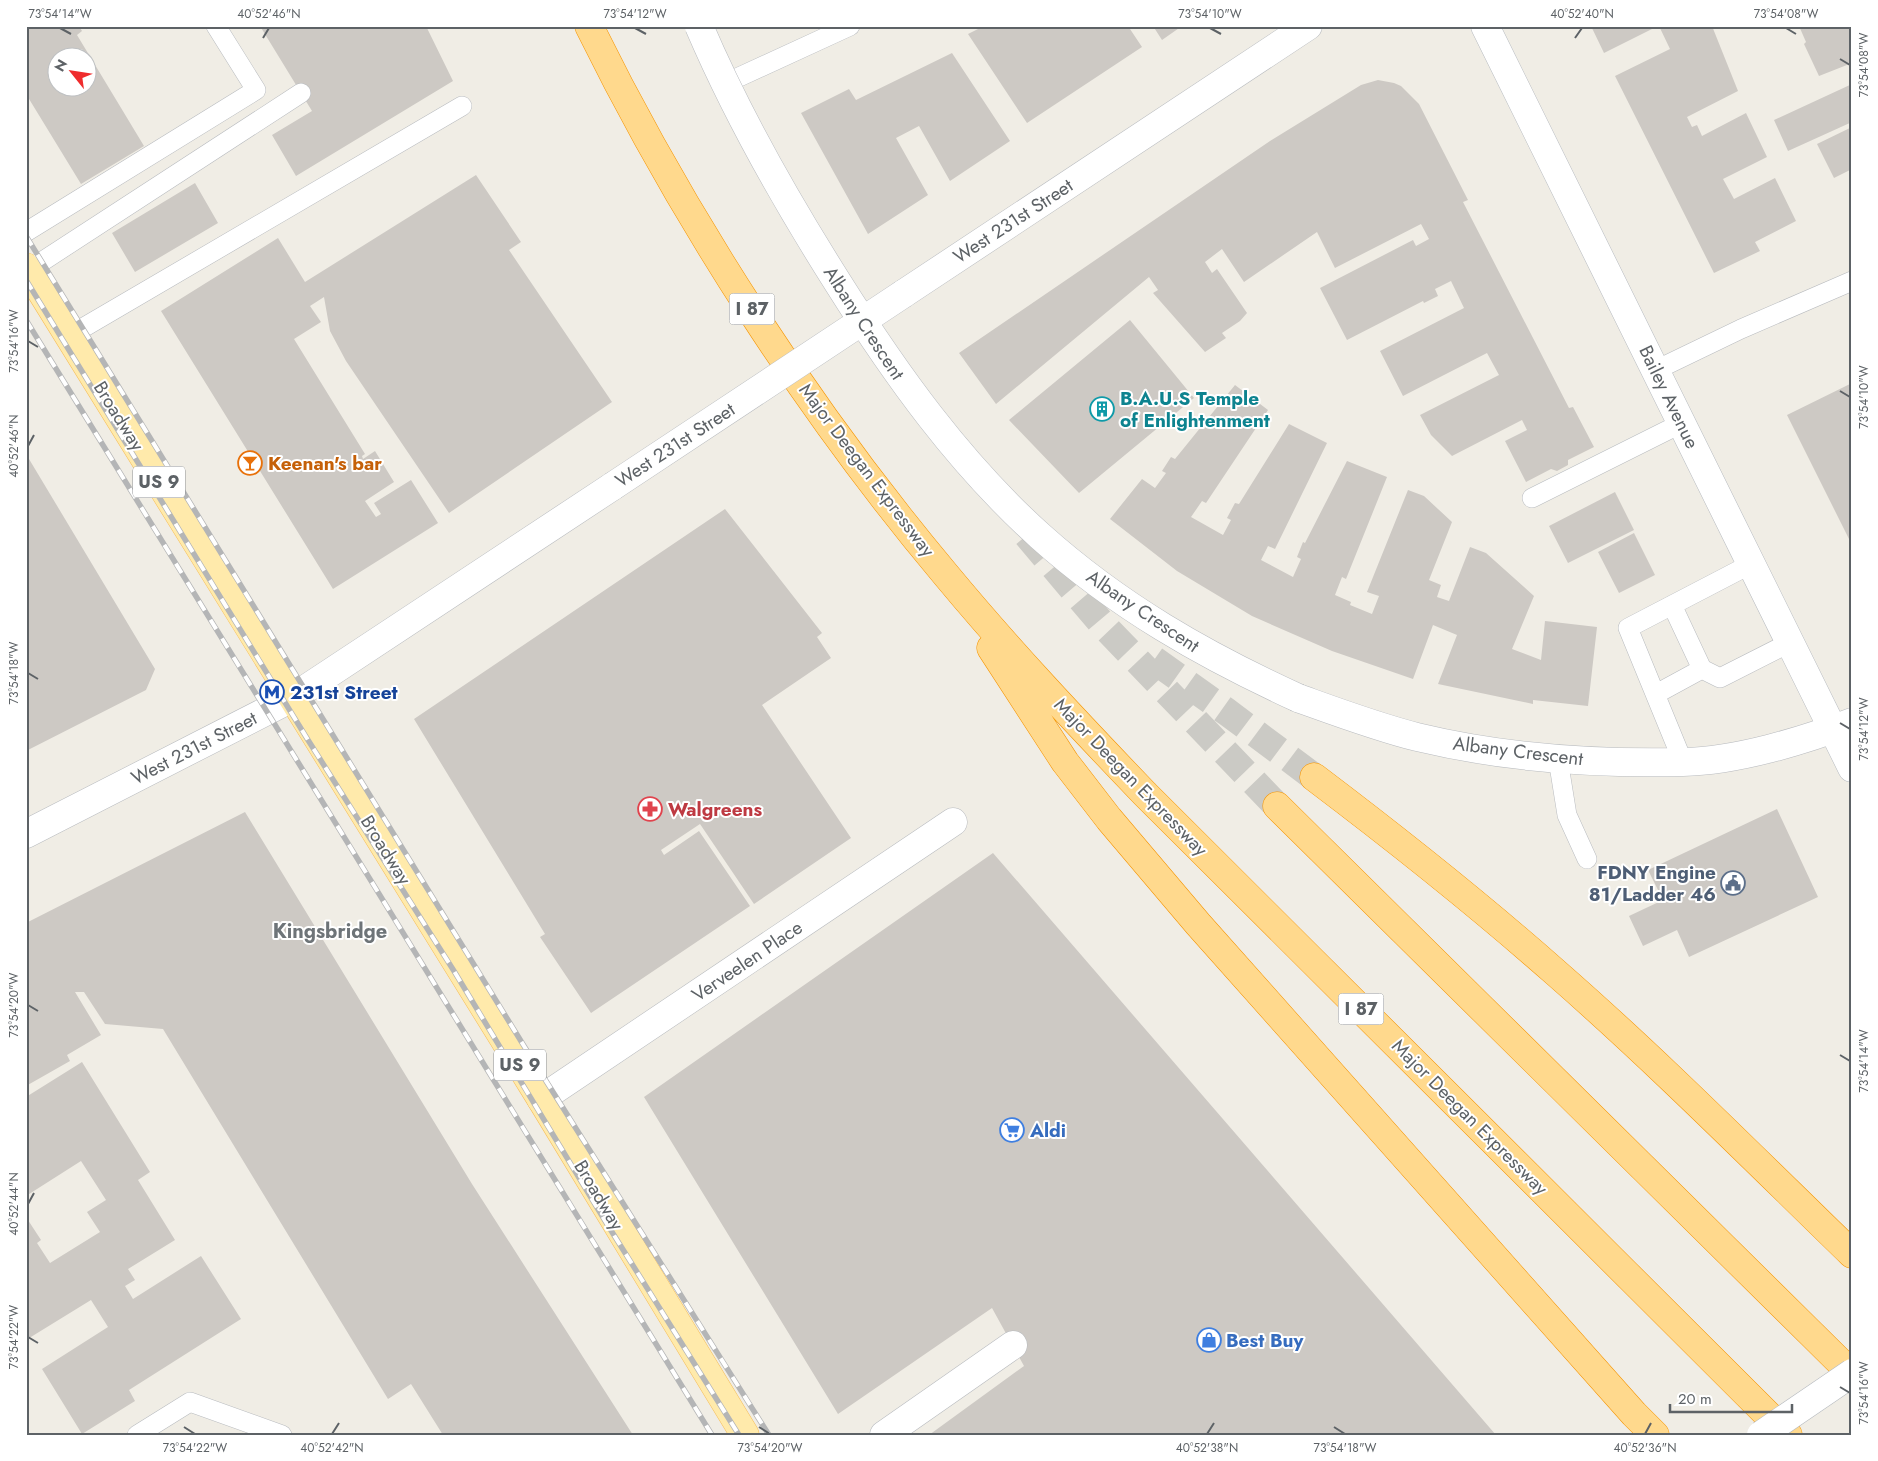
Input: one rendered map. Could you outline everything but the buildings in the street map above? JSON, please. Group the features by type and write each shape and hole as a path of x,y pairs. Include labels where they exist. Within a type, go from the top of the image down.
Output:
{"highway":[{"name":"Major Deegan Expressway","path":"589,26 611,71 686,205 767,333 850,453 944,573 1042,686 1145,794 1788,1435"},
{"path":"944,573 1065,762 1108,819 1198,924 1406,1158 1634,1414 1656,1435"},
{"path":"1314,777 1394,838 1556,972 1691,1097 1852,1254"},
{"path":"1277,806 1852,1373"}],"main road":[{"name":"Broadway","path":"27,269 541,1099 744,1435"}],"street":[{"name":"Albany Crescent","path":"699,26 726,83 789,204 862,321 910,392 957,451 998,496 1040,537 1127,605 1184,642 1298,698 1353,718 1417,737 1484,749 1558,759 1622,763 1683,762 1766,749 1842,725"},
{"name":"West 231st Street","path":"26,834 292,698 1308,26"},
{"name":"Bailey Avenue","path":"1485,26 1791,642 1842,725 1852,768"},
{"name":"Verveelen Place","path":"541,1099 953,822"},
{"path":"884,1435 1013,1345"},
{"path":"1761,1435 1852,1373"}],"lane":[{"path":"26,232 256,90 216,26"},
{"path":"726,83 850,26"},
{"path":"27,269 301,93"},
{"path":"69,336 462,106"},
{"path":"1656,370 1734,332 1852,281"},
{"path":"1532,498 1682,423"},
{"path":"1683,762 1628,628 1752,564"},
{"path":"1672,605 1702,670 1720,678 1791,642"},
{"path":"1656,694 1702,670"},
{"path":"1558,759 1567,814 1587,859"},
{"path":"137,1435 190,1402 282,1435"}],"tunnel":[{"path":"1027,535 1105,627 1277,806"},
{"path":"1154,660 1314,777"}],"railway":[{"path":"26,236 524,1046 769,1435"},
{"path":"26,280 308,740 454,971 607,1224 739,1435"},
{"path":"26,320 712,1435"}],"place":[{"name":"B.A.U.S Temple of Enlightenment","path":"1102,409"},
{"name":"Keenan's bar","path":"250,463"},
{"name":"231st Street","path":"272,692"},
{"name":"Walgreens","path":"650,809"},
{"name":"FDNY Engine 81/Ladder 46","path":"1733,883"},
{"name":"Aldi","path":"1012,1130"},
{"name":"Best Buy","path":"1209,1340"}],"district":[{"name":"Kingsbridge","path":"330,931"}]}
